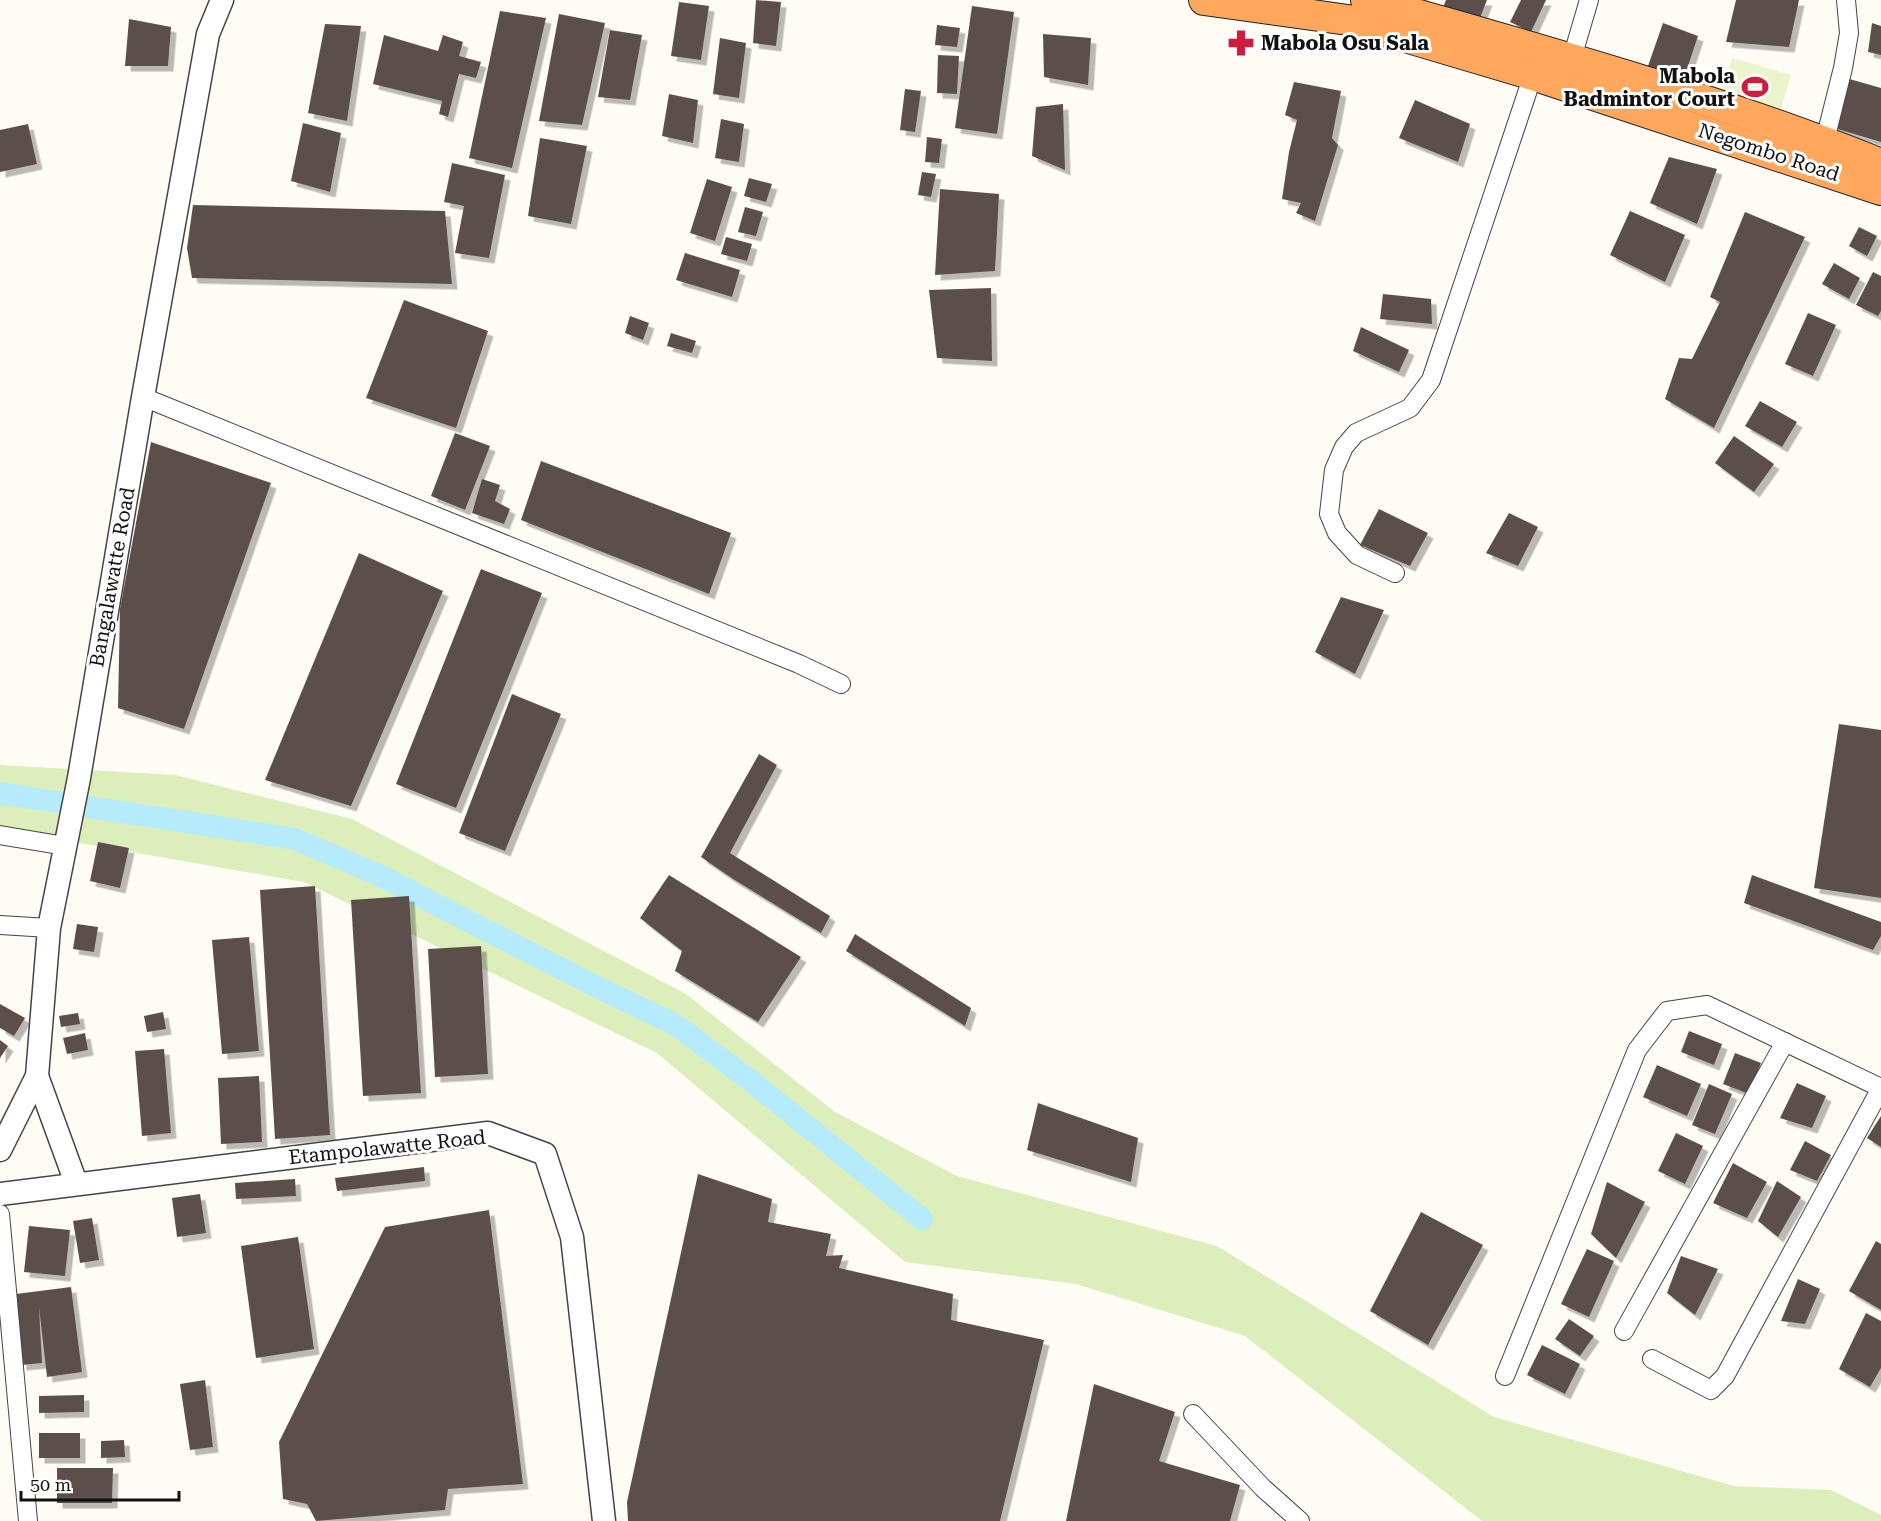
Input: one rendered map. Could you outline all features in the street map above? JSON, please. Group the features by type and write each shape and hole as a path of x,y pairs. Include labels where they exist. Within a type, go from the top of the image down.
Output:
{"highway":[{"name":"Negombo Road","path":"1207,0 1356,7 1572,58 1822,155 1881,189"},
{"name":"Negombo Road","path":"1356,7 1533,75 1822,155 1881,164"}],"street":[{"name":"Bangalawatte Road","path":"0,1150 37,1076 49,928 70,813 79,778 143,397 208,34 222,0"},
{"path":"1572,58 1589,0"},
{"path":"1822,155 1849,33 1846,0"},
{"path":"1395,573 1357,555 1337,533 1329,514 1334,470 1344,447 1356,433 1410,408 1431,380 1533,75"},
{"path":"143,397 799,664 841,684"},
{"path":"0,834 65,846"},
{"path":"0,926 49,928"},
{"path":"1504,1376 1637,1050 1667,1011 1707,1005 1881,1088 1725,1376 1712,1390 1652,1359"},
{"path":"1624,1331 1785,1042"},
{"path":"37,1076 76,1183"},
{"name":"Etampolawatte Road","path":"0,1194 488,1132 545,1154 572,1237 603,1521"},
{"path":"0,1214 28,1521"},
{"path":"1193,1414 1263,1488 1300,1521"}],"green space":[{"name":"Mabola Badmintor Court","path":"1732,58 1791,75 1779,116 1720,99"},
{"path":"0,765 175,775 352,819 686,994 835,1112 957,1176 1217,1246 1494,1417 1734,1486 1831,1490 1881,1515 1881,1521 1482,1521 1245,1336 1076,1284 905,1262 657,1053 304,882 0,829"}],"building":[{"path":"756,0 781,2 776,46 753,43"},
{"path":"1446,0 1487,0 1478,23 1441,13"},
{"path":"1521,0 1546,0 1531,32 1510,22"},
{"path":"1736,0 1799,0 1789,47 1726,42"},
{"path":"679,2 709,6 701,60 671,56"},
{"path":"972,6 1014,12 997,134 955,128"},
{"path":"500,11 546,18 512,168 469,158"},
{"path":"559,14 605,23 582,125 539,121"},
{"path":"129,19 171,27 168,66 125,66"},
{"path":"1663,23 1698,36 1684,78 1648,66"},
{"path":"1872,23 1881,26 1881,55 1868,52"},
{"path":"325,24 361,26 347,121 308,113"},
{"path":"937,25 960,28 957,47 935,45"},
{"path":"610,30 642,35 630,100 598,97"},
{"path":"1043,34 1091,38 1088,85 1044,77"},
{"path":"384,35 438,51 443,35 463,42 459,56 481,62 476,78 459,74 448,117 439,114 442,101 373,84"},
{"path":"720,38 746,43 739,98 713,94"},
{"path":"938,55 959,56 957,94 937,93"},
{"path":"1846,78 1881,88 1881,142 1831,127"},
{"path":"1294,82 1341,91 1332,138 1338,145 1315,221 1296,213 1301,203 1282,199 1289,152 1297,120 1285,115"},
{"path":"905,89 921,91 915,132 900,130"},
{"path":"669,94 698,100 693,143 662,136"},
{"path":"1415,100 1470,124 1458,162 1399,138"},
{"path":"1063,104 1065,170 1032,156 1036,107"},
{"path":"721,119 744,124 739,162 715,158"},
{"path":"303,123 341,133 330,192 291,181"},
{"path":"28,124 37,164 0,172 0,130"},
{"path":"927,137 942,139 939,163 925,162"},
{"path":"540,138 587,146 571,224 528,216"},
{"path":"1669,157 1717,169 1697,224 1650,203"},
{"path":"452,163 505,175 489,258 455,253 464,206 444,202"},
{"path":"922,172 936,174 931,197 918,195"},
{"path":"749,178 772,184 766,202 744,196"},
{"path":"707,179 732,187 715,241 690,233"},
{"path":"940,189 999,194 995,271 935,275"},
{"path":"193,205 445,211 452,284 192,278 187,248"},
{"path":"745,207 763,212 756,236 738,232"},
{"path":"1630,211 1685,235 1665,282 1610,255"},
{"path":"1745,212 1805,237 1714,428 1665,399 1679,358 1692,359 1720,302 1710,297"},
{"path":"1859,227 1877,236 1867,256 1849,246"},
{"path":"726,237 752,244 747,261 721,254"},
{"path":"685,253 740,270 732,297 676,280"},
{"path":"1834,263 1860,278 1849,299 1822,284"},
{"path":"1873,272 1881,276 1881,311 1878,316 1856,305"},
{"path":"991,288 992,361 937,358 929,290"},
{"path":"1383,294 1431,299 1432,324 1380,319"},
{"path":"404,300 488,331 456,428 366,398"},
{"path":"1808,313 1836,325 1813,376 1785,364"},
{"path":"630,316 649,323 643,340 625,333"},
{"path":"1361,327 1409,350 1399,372 1353,351"},
{"path":"671,333 696,341 692,353 667,346"},
{"path":"1760,401 1797,422 1782,447 1745,426"},
{"path":"455,433 490,446 465,510 431,496"},
{"path":"1734,436 1774,464 1754,492 1715,463"},
{"path":"151,442 271,483 184,729 118,708 120,609"},
{"path":"541,461 731,533 709,594 521,520"},
{"path":"482,479 500,485 495,501 510,509 504,524 472,513"},
{"path":"1379,509 1428,533 1410,566 1360,545"},
{"path":"1509,513 1538,527 1518,566 1486,553"},
{"path":"359,553 443,591 351,806 265,780"},
{"path":"481,569 542,593 456,808 396,784"},
{"path":"1341,597 1384,610 1355,674 1315,652"},
{"path":"512,694 561,714 505,851 459,833"},
{"path":"1839,724 1881,730 1881,898 1814,888"},
{"path":"759,754 777,765 730,853 830,916 821,933 701,857"},
{"path":"98,842 129,848 120,888 90,881"},
{"path":"669,875 801,957 758,1022 675,971 682,951 640,918"},
{"path":"1752,875 1881,922 1881,936 1873,950 1744,903"},
{"path":"315,886 330,1135 275,1139 260,890"},
{"path":"409,896 421,1093 363,1096 351,900"},
{"path":"77,924 98,927 94,952 73,949"},
{"path":"855,934 971,1008 965,1026 846,951"},
{"path":"249,937 259,1051 222,1054 212,940"},
{"path":"481,946 488,1074 435,1077 428,949"},
{"path":"0,1004 25,1018 14,1036 0,1028"},
{"path":"163,1012 166,1029 147,1032 144,1016"},
{"path":"78,1013 80,1024 61,1027 59,1016"},
{"path":"1689,1031 1722,1044 1714,1065 1681,1052"},
{"path":"85,1033 88,1050 67,1054 63,1038"},
{"path":"0,1040 8,1046 0,1058"},
{"path":"164,1049 171,1133 142,1136 135,1051"},
{"path":"1735,1053 1761,1063 1749,1094 1723,1084"},
{"path":"1657,1065 1701,1084 1687,1116 1643,1097"},
{"path":"259,1076 262,1142 221,1144 218,1078"},
{"path":"1797,1083 1826,1096 1812,1128 1780,1118"},
{"path":"1709,1084 1732,1094 1715,1134 1692,1125"},
{"path":"1038,1103 1138,1138 1131,1182 1027,1150"},
{"path":"1881,1116 1881,1147 1867,1138"},
{"path":"1676,1133 1703,1146 1685,1184 1658,1171"},
{"path":"1805,1141 1831,1155 1817,1181 1790,1170"},
{"path":"1733,1163 1767,1182 1747,1218 1713,1203"},
{"path":"424,1167 425,1181 337,1191 335,1178"},
{"path":"698,1174 772,1199 768,1222 831,1234 826,1256 843,1255 839,1268 953,1294 951,1320 1044,1340 1000,1521 628,1521 627,1502"},
{"path":"295,1179 296,1196 236,1199 235,1183"},
{"path":"1777,1181 1801,1197 1778,1237 1758,1221"},
{"path":"1607,1182 1645,1202 1616,1258 1591,1234"},
{"path":"200,1194 206,1233 177,1237 172,1198"},
{"path":"489,1210 523,1484 448,1489 445,1510 316,1521 307,1504 283,1499 279,1442 385,1227"},
{"path":"1421,1212 1483,1245 1428,1345 1370,1311"},
{"path":"92,1218 99,1260 80,1263 73,1221"},
{"path":"29,1226 70,1230 65,1276 24,1272"},
{"path":"298,1237 314,1349 256,1358 241,1246"},
{"path":"1876,1241 1881,1244 1881,1310 1849,1291"},
{"path":"1587,1249 1614,1261 1589,1317 1561,1304"},
{"path":"1681,1256 1718,1269 1695,1315 1667,1293"},
{"path":"1798,1279 1820,1289 1805,1324 1781,1321"},
{"path":"71,1287 82,1372 47,1377 39,1307 42,1363 21,1365 16,1294"},
{"path":"1866,1313 1881,1321 1881,1368 1870,1387 1839,1369"},
{"path":"1569,1319 1594,1336 1580,1356 1555,1339"},
{"path":"1542,1345 1580,1364 1565,1394 1527,1375"},
{"path":"205,1380 213,1447 190,1450 180,1384"},
{"path":"1094,1384 1175,1412 1159,1461 1240,1485 1230,1521 1066,1521"},
{"path":"84,1395 84,1412 39,1413 39,1396"},
{"path":"39,1433 80,1433 80,1458 39,1458"},
{"path":"124,1440 125,1457 101,1458 101,1441"},
{"path":"57,1468 113,1468 112,1503 57,1503"}],"waterway":[{"path":"0,793 295,839 379,875 676,1025 751,1081 922,1219 916,1215"}],"place":[{"name":"Mabola Osu Sala","path":"1241,43"},
{"name":"Mabola Badmintor Court","path":"1755,87"}]}
